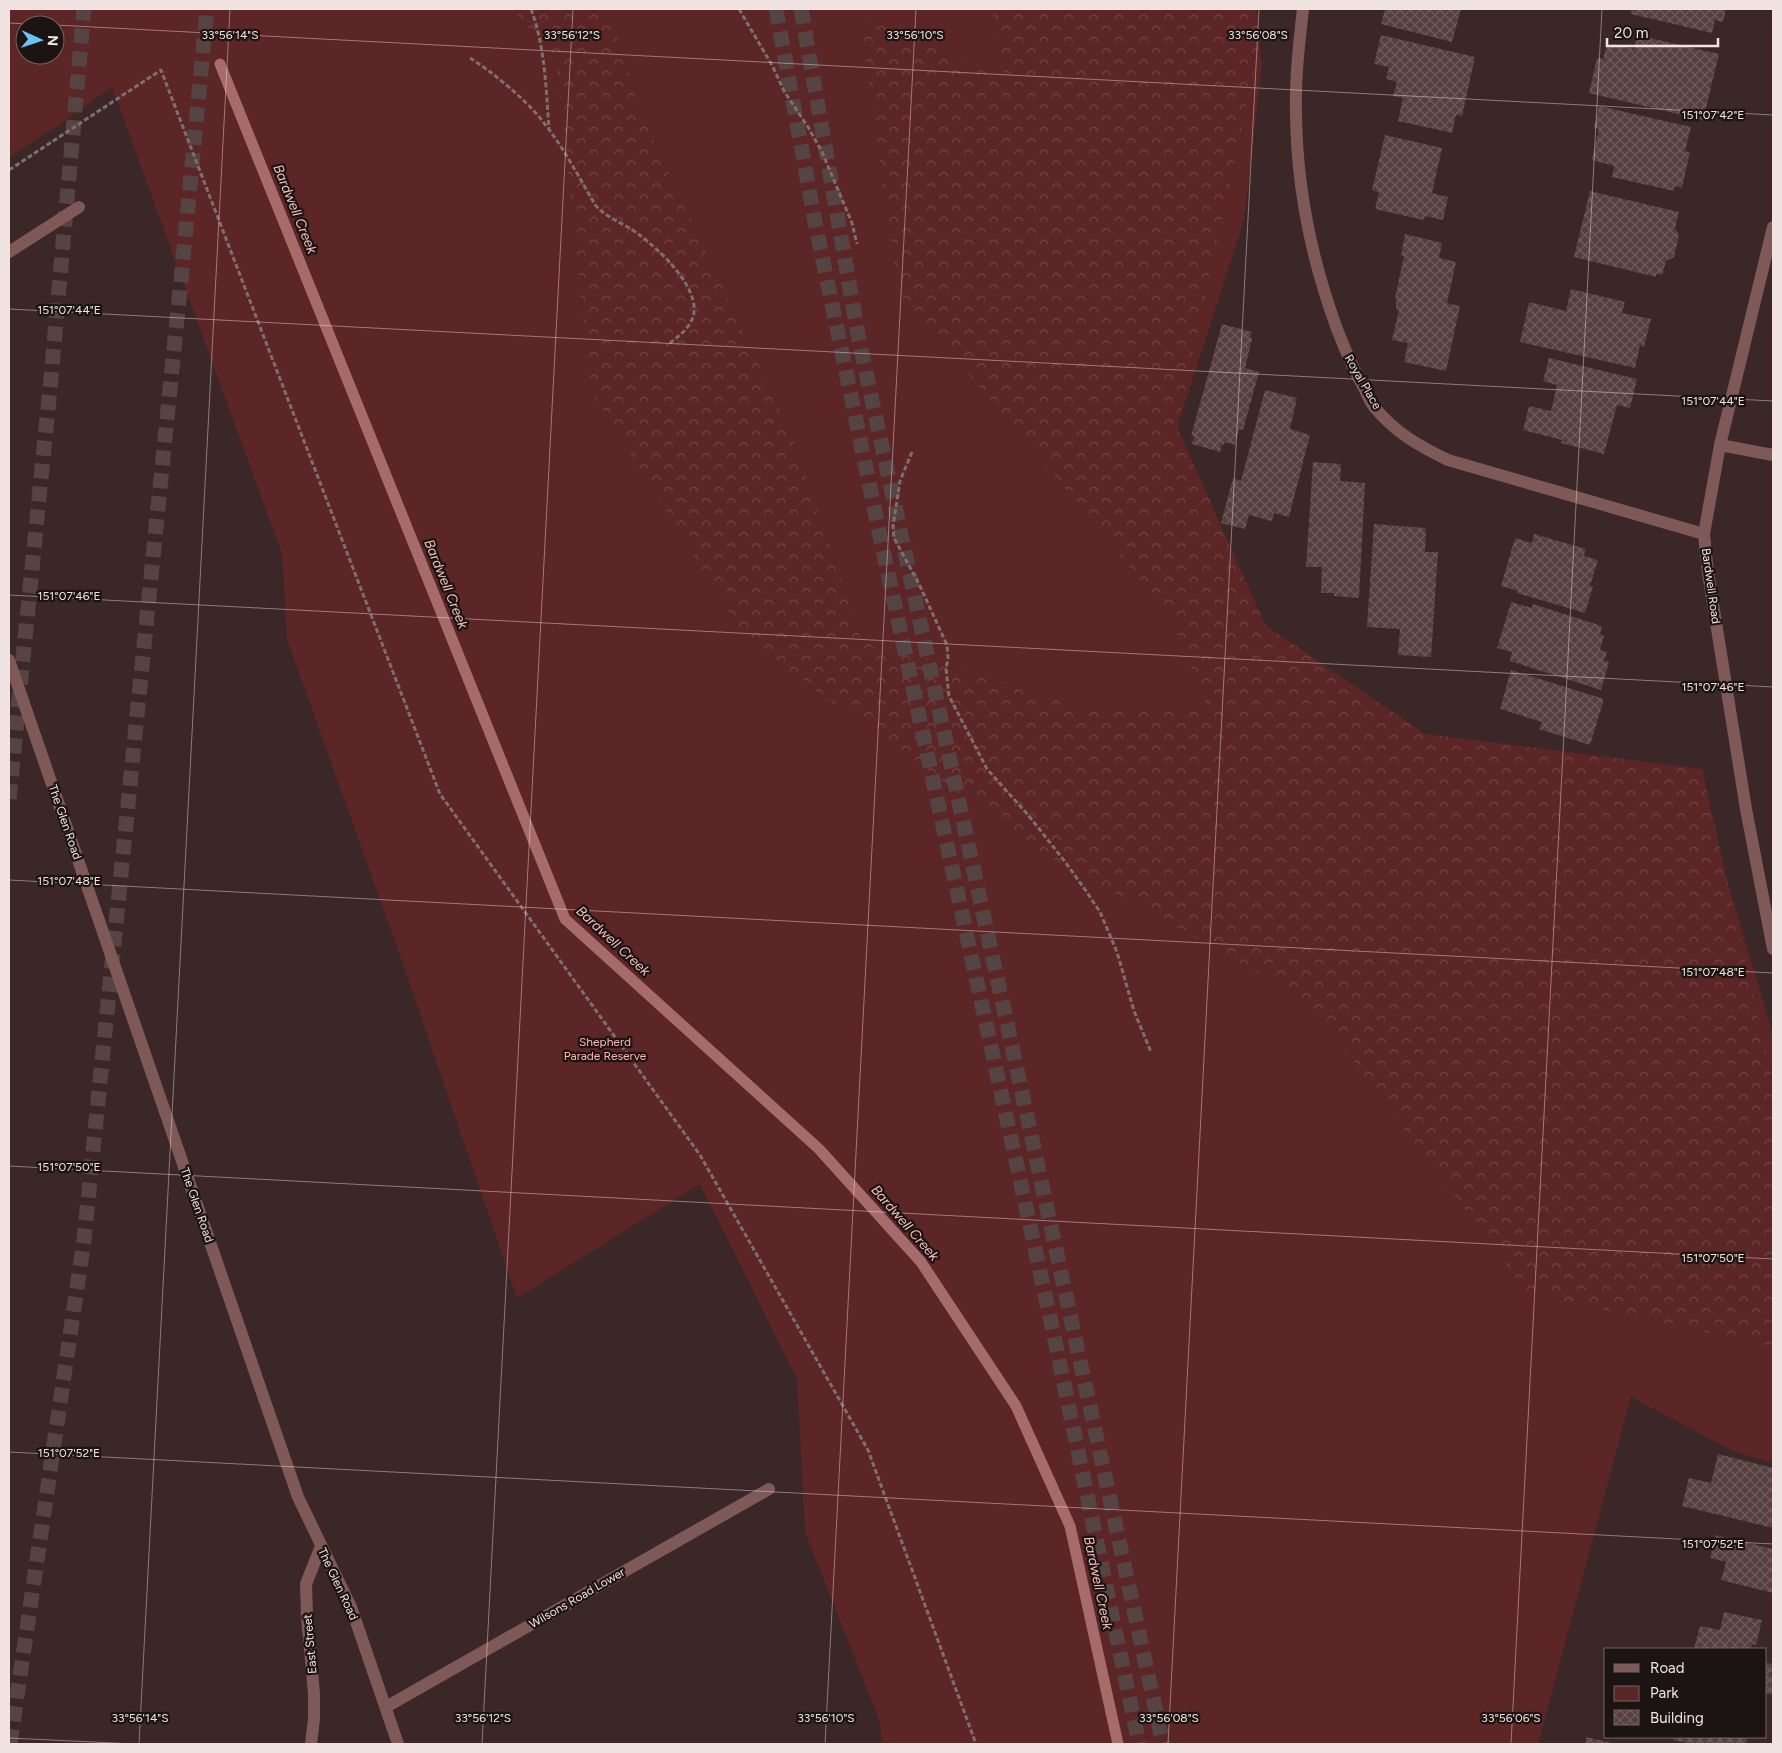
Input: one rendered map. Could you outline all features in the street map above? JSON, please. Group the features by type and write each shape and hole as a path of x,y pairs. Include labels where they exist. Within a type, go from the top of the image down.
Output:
{"street":[{"name":"Royal Place","path":"1303,9 1297,61 1296,114 1298,166 1310,239 1325,296 1349,361 1374,406 1393,427 1416,445 1448,460 1704,534"},
{"path":"9,252 79,207"},
{"name":"Bardwell Road","path":"1773,226 1720,445 1704,534 1708,573 1746,809 1773,949"},
{"path":"1720,445 1773,455"},
{"name":"The Glen Road","path":"9,660 298,1497 351,1607 398,1744"},
{"name":"Wilsons Road Lower","path":"386,1707 769,1488"},
{"name":"East Street","path":"311,1744 314,1719 314,1693 306,1584 321,1546"}],"path":[{"path":"531,9 536,22 546,81 549,129"},
{"path":"739,9 784,91 816,141 852,223 858,244"},
{"path":"470,58 491,72 539,116 602,213 636,232 651,244 664,257 687,287 693,298 693,317 686,328 667,345"},
{"path":"9,170 160,70 440,794 700,1155 868,1450 976,1744"},
{"path":"912,452 900,480 893,526 894,538 919,584 947,645 948,696 987,768 1066,863 1100,912 1116,952 1134,1011 1151,1052"}],"green space":[{"name":"Shepherd Parade Reserve","path":"9,9 1256,9 1262,66 1244,221 1177,427 1265,625 1425,734 1702,769 1723,867 1773,1034 1773,1463 1733,1451 1631,1397 1538,1744 882,1744 880,1722 805,1532 797,1379 700,1184 517,1298 403,964 287,639 282,554 112,87 9,157"},
{"path":"513,9 609,9 639,109 792,435 860,637 1093,710 1206,705 1172,620 1082,508 898,291 860,16 1005,81 992,9 1256,9 1260,43 1177,427 1265,625 1425,734 1702,769 1773,1084 1773,1347 1527,1293 1308,1000 1049,857 748,642 591,391 556,61"}],"building":[{"path":"1385,9 1461,9 1452,42 1381,24"},
{"path":"1632,9 1726,9 1723,22 1715,20 1712,33 1631,14"},
{"path":"1381,35 1475,57 1462,116 1456,115 1452,133 1398,121 1403,98 1393,96 1397,82 1386,79 1389,67 1374,64"},
{"path":"1637,35 1719,54 1703,120 1589,93 1597,58 1603,59 1606,48 1613,44 1634,49"},
{"path":"1599,106 1691,127 1685,151 1690,152 1682,188 1675,186 1674,191 1612,177 1614,166 1592,160 1599,129 1594,128"},
{"path":"1385,135 1442,148 1432,193 1448,197 1443,220 1425,216 1424,220 1375,209 1379,192 1372,190"},
{"path":"1590,191 1679,212 1675,228 1679,235 1674,257 1666,261 1662,275 1656,274 1656,277 1574,257"},
{"path":"1405,234 1442,243 1439,258 1456,262 1447,303 1460,306 1446,371 1404,362 1408,343 1392,340 1399,310 1396,309 1395,298 1404,256 1401,256"},
{"path":"1571,289 1625,302 1622,313 1651,319 1644,347 1640,345 1635,368 1520,342 1529,302 1566,311"},
{"path":"1222,324 1252,332 1245,368 1259,372 1243,430 1239,429 1235,445 1225,442 1224,445 1222,444 1220,452 1192,444 1194,436 1191,436"},
{"path":"1549,358 1637,379 1630,408 1617,405 1604,454 1561,443 1562,440 1523,430 1529,406 1551,411 1557,385 1543,381"},
{"path":"1265,390 1297,398 1290,429 1310,435 1289,517 1274,513 1272,521 1249,515 1245,529 1221,523 1233,478 1241,481"},
{"path":"1313,462 1341,464 1340,481 1365,483 1359,598 1334,596 1334,593 1321,593 1322,567 1306,567"},
{"path":"1374,524 1426,528 1425,552 1438,552 1431,657 1398,655 1400,629 1367,627"},
{"path":"1534,534 1586,549 1584,556 1598,560 1590,586 1593,586 1585,613 1517,593 1518,591 1501,586 1515,538 1532,543"},
{"path":"1511,602 1532,608 1533,604 1602,626 1600,634 1604,636 1600,650 1607,652 1604,661 1609,662 1601,690 1510,661 1512,652 1497,648"},
{"path":"1511,670 1604,699 1590,745 1539,729 1542,722 1500,709"},
{"path":"1718,1454 1773,1468 1773,1528 1682,1506 1689,1478 1711,1483"},
{"path":"1716,1535 1773,1549 1773,1593 1721,1580 1726,1562 1710,1558"},
{"path":"1724,1612 1762,1620 1756,1645 1752,1644 1751,1648 1694,1648 1700,1626 1720,1630"},
{"path":"1767,1663 1773,1664 1771,1674 1773,1675 1773,1695 1767,1693"},
{"path":"1586,1737 1616,1744 1585,1744"},
{"path":"1673,1738 1748,1738 1746,1744 1693,1744 1673,1740"}],"waterway":[{"name":"Bardwell Creek","path":"220,64 565,919 819,1149 921,1262 1016,1406 1070,1526 1118,1744"}],"tunnel":[{"path":"9,799 51,378 84,9"},
{"path":"10,1744 84,1240 207,9"},
{"path":"776,9 816,227 884,555 1054,1336 1139,1744"},
{"path":"801,9 859,340 1163,1744"}]}
